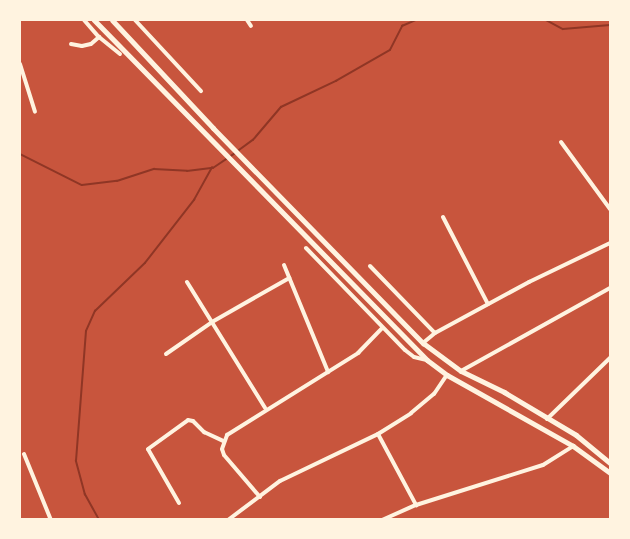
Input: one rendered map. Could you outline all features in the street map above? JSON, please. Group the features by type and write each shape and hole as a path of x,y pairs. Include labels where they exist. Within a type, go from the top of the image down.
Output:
{"main road":[{"path":"94,20 427,360 447,375 573,446 610,473"},
{"path":"112,20 213,128 423,343 461,371 504,392 593,447 610,463"}],"street":[{"path":"84,20 99,37 120,54"},
{"path":"135,20 201,91"},
{"path":"247,20 250,26"},
{"path":"71,44 82,46 91,44 99,37"},
{"path":"20,64 35,112"},
{"path":"561,142 610,208"},
{"path":"443,217 488,304"},
{"path":"423,343 435,333 488,304 610,243"},
{"path":"306,248 382,328 414,357 427,360"},
{"path":"284,265 328,372"},
{"path":"370,266 435,333"},
{"path":"166,354 212,322 290,278"},
{"path":"187,282 265,408"},
{"path":"461,371 610,288"},
{"path":"260,497 224,455 223,441 231,430 358,353 382,328"},
{"path":"548,419 610,358"},
{"path":"606,362 610,366"},
{"path":"228,519 280,481 378,434 434,394 447,375"},
{"path":"178,503 148,449 188,420 193,421 204,432 223,441"},
{"path":"378,434 416,505"},
{"path":"382,519 416,505 543,465 573,446"},
{"path":"24,454 51,519"}],"waterway":[{"path":"239,150 253,140 281,107 336,81 390,50 402,26 416,20"},
{"path":"546,20 563,29 610,25"},
{"path":"20,154 82,185 117,181 154,169 187,171 213,168 235,153"},
{"path":"99,520 85,495 76,461 86,331 95,311 145,263 194,200 212,168"}]}
